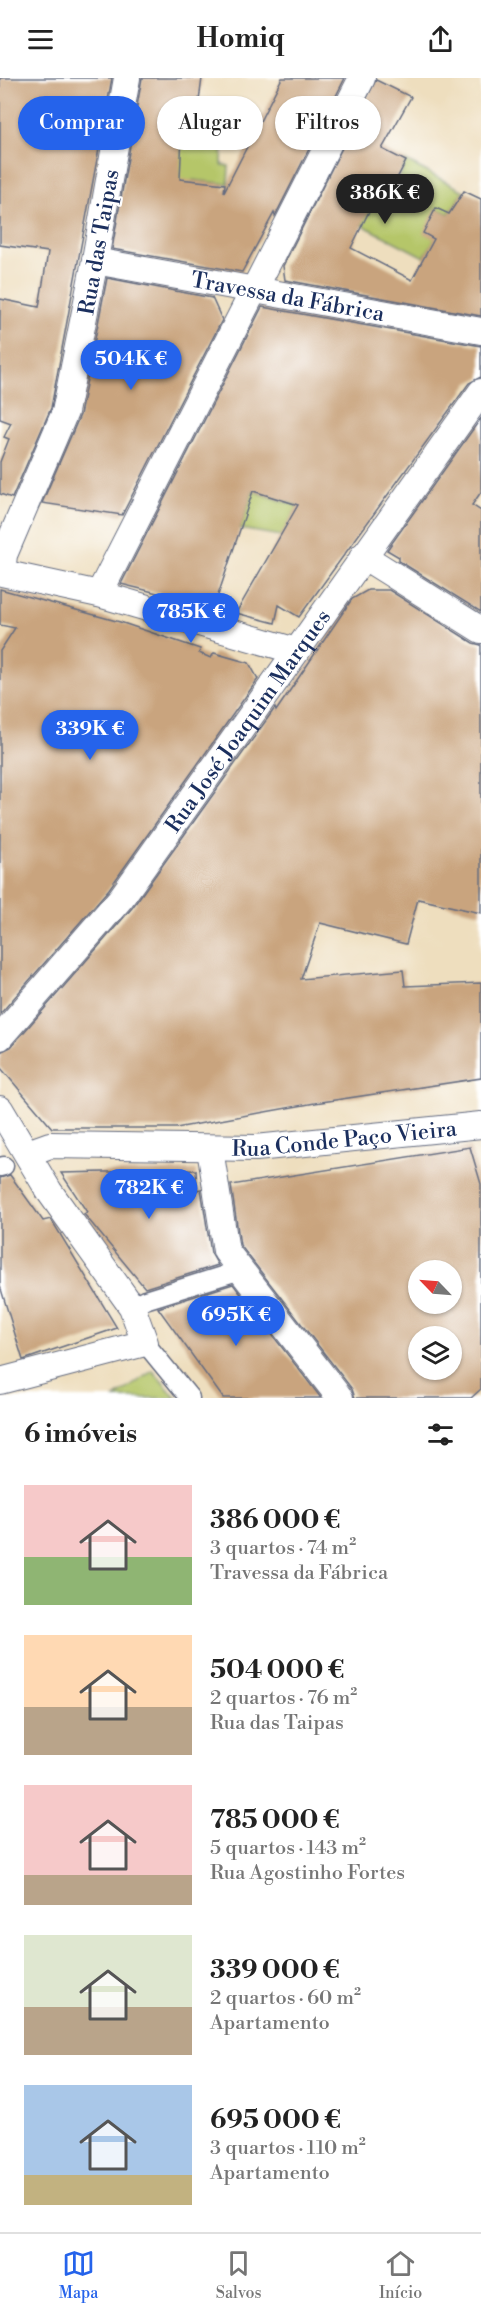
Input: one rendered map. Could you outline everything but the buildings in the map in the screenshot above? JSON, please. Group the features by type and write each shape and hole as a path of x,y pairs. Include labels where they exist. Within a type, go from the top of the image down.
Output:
{"street":[{"name":"Rua das Taipas","path":"1,572 4,555 64,412 95,261 127,78"},
{"path":"99,594 362,78"},
{"name":"Travessa da Fábrica","path":"95,261 481,331"},
{"name":"Rua José Joaquim Marques","path":"0,1037 121,898 481,392"},
{"path":"363,556 481,630"},
{"path":"1,572 99,594 296,651"},
{"path":"0,1109 49,1191 132,1307 145,1343 190,1398"},
{"name":"Rua Conde Paço Vieira","path":"28,1153 50,1145 256,1148 481,1125"},
{"path":"210,1149 226,1251 340,1398"},
{"path":"132,1307 145,1300 241,1270"},
{"path":"0,1381 145,1343"}],"green space":[{"path":"179,150 223,150 222,165 229,166 228,184 193,180 192,193 177,222"},
{"path":"406,161 464,191 449,214 436,208 435,239 424,257 362,225 382,180 396,187"},
{"path":"253,491 298,506 281,536 240,529"},
{"path":"153,1371 176,1398 115,1398 151,1372"}]}
